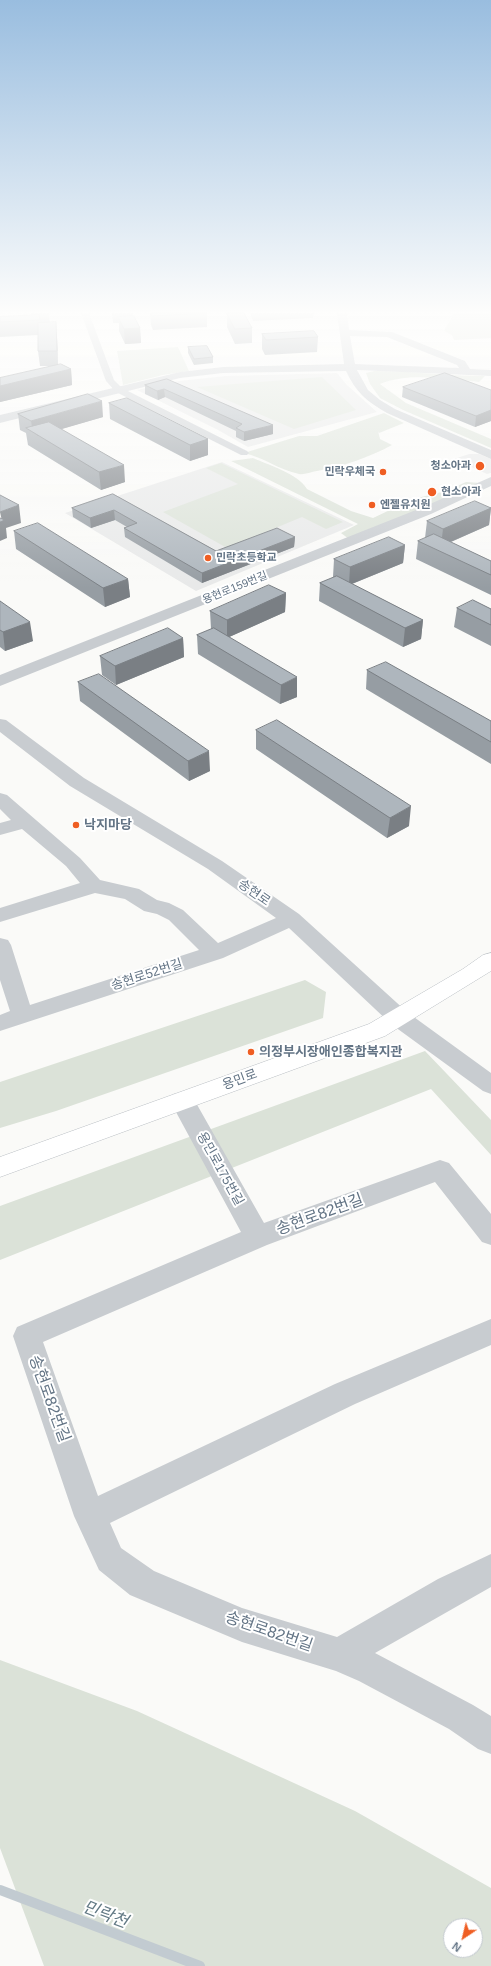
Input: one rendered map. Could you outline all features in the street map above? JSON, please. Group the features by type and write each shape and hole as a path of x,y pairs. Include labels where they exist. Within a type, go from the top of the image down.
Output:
{"main road":[{"name":"용민로","path":"0,1167 376,1030 399,1018 491,960"}],"street":[{"path":"0,419 58,405"},
{"path":"148,405 244,453"},
{"path":"378,405 491,455"},
{"name":"용현로159번길","path":"0,681 426,510 491,481"},
{"name":"송현로","path":"0,724 76,782 215,865 292,919 399,1018 491,1085"},
{"path":"0,799 24,822 73,862 94,886"},
{"path":"0,829 24,822"},
{"path":"0,915 94,886 115,889 132,894 151,906 162,908 176,915 214,953"},
{"name":"송현로52번길","path":"0,1023 214,953 292,919"},
{"path":"0,945 22,1015"},
{"name":"용민로175번길","path":"182,1101 258,1238"},
{"name":"송현로82번길","path":"491,1234 440,1170 258,1238 27,1336 90,1516 110,1559 142,1583 242,1625 339,1656 378,1673 461,1717 491,1736"},
{"path":"90,1516 345,1394 491,1332"},
{"path":"339,1656 450,1591 491,1570"}],"shaded area":[{"path":"167,405 369,405 377,412 248,447 218,430"},
{"path":"238,405 351,405 356,410 294,429"},
{"path":"393,405 410,405 491,439 491,448"},
{"path":"384,413 404,423 379,433 378,431 380,439 392,445 365,458 346,464 305,474 299,474 285,470 258,457 244,453 299,436 317,436"},
{"name":"청소아과","path":"469,454 479,454 491,459 491,473 487,474 454,459"},
{"path":"253,458 291,475 298,479 307,489 351,511 373,518 413,499 446,491 466,482 481,483 349,539 341,533 358,524 231,461"},
{"name":"민락초등학교","path":"222,462 354,525 196,591 65,513"},
{"path":"221,463 343,522 326,529 302,517 227,548 163,512 238,484 206,468"},
{"path":"305,980 326,992 323,1018 56,1111 0,1128 0,1082"},
{"path":"425,1051 491,1120 491,1155 431,1089 0,1260 0,1206"},
{"path":"0,1660 137,1711 355,1811 491,1888 491,1966 44,1966 0,1848"}],"building":[{"path":"50,405 89,405 31,421 18,414"},
{"path":"112,405 140,405 208,439 190,445"},
{"path":"199,405 226,405 273,425 244,432 236,428 242,424"},
{"path":"448,405 491,405 491,410 476,416"},
{"path":"49,422 124,465 99,472 26,428"},
{"path":"113,494 216,551 277,528 295,537 202,573 124,528 137,523 114,510 90,518 72,508"},
{"path":"0,495 19,505 0,512"},
{"path":"475,501 491,508 443,529 427,521"},
{"path":"38,523 128,579 103,588 14,531"},
{"path":"434,534 491,561 491,575 418,541"},
{"path":"389,537 405,545 350,567 334,559"},
{"path":"337,576 423,620 405,628 320,583"},
{"path":"269,585 286,593 227,620 210,611"},
{"path":"473,600 491,609 491,625 457,608"},
{"path":"0,601 30,622 3,632 0,630"},
{"path":"168,628 183,638 115,666 100,656"},
{"path":"214,628 297,677 281,685 197,635"},
{"path":"386,662 491,721 491,742 367,670"},
{"path":"99,674 209,751 188,761 78,682"},
{"path":"277,720 411,806 390,818 256,730"}],"waterway":[{"name":"민락천","path":"0,1890 200,1966"}],"place":[{"name":"청소아과","path":"480,466"},
{"name":"민락우체국","path":"383,472"},
{"name":"현소아과","path":"432,492"},
{"name":"엔젤유치원","path":"372,505"},
{"name":"민락초등학교","path":"208,558"},
{"name":"낙지마당","path":"76,825"},
{"name":"의정부시장애인종합복지관","path":"251,1052"}]}
